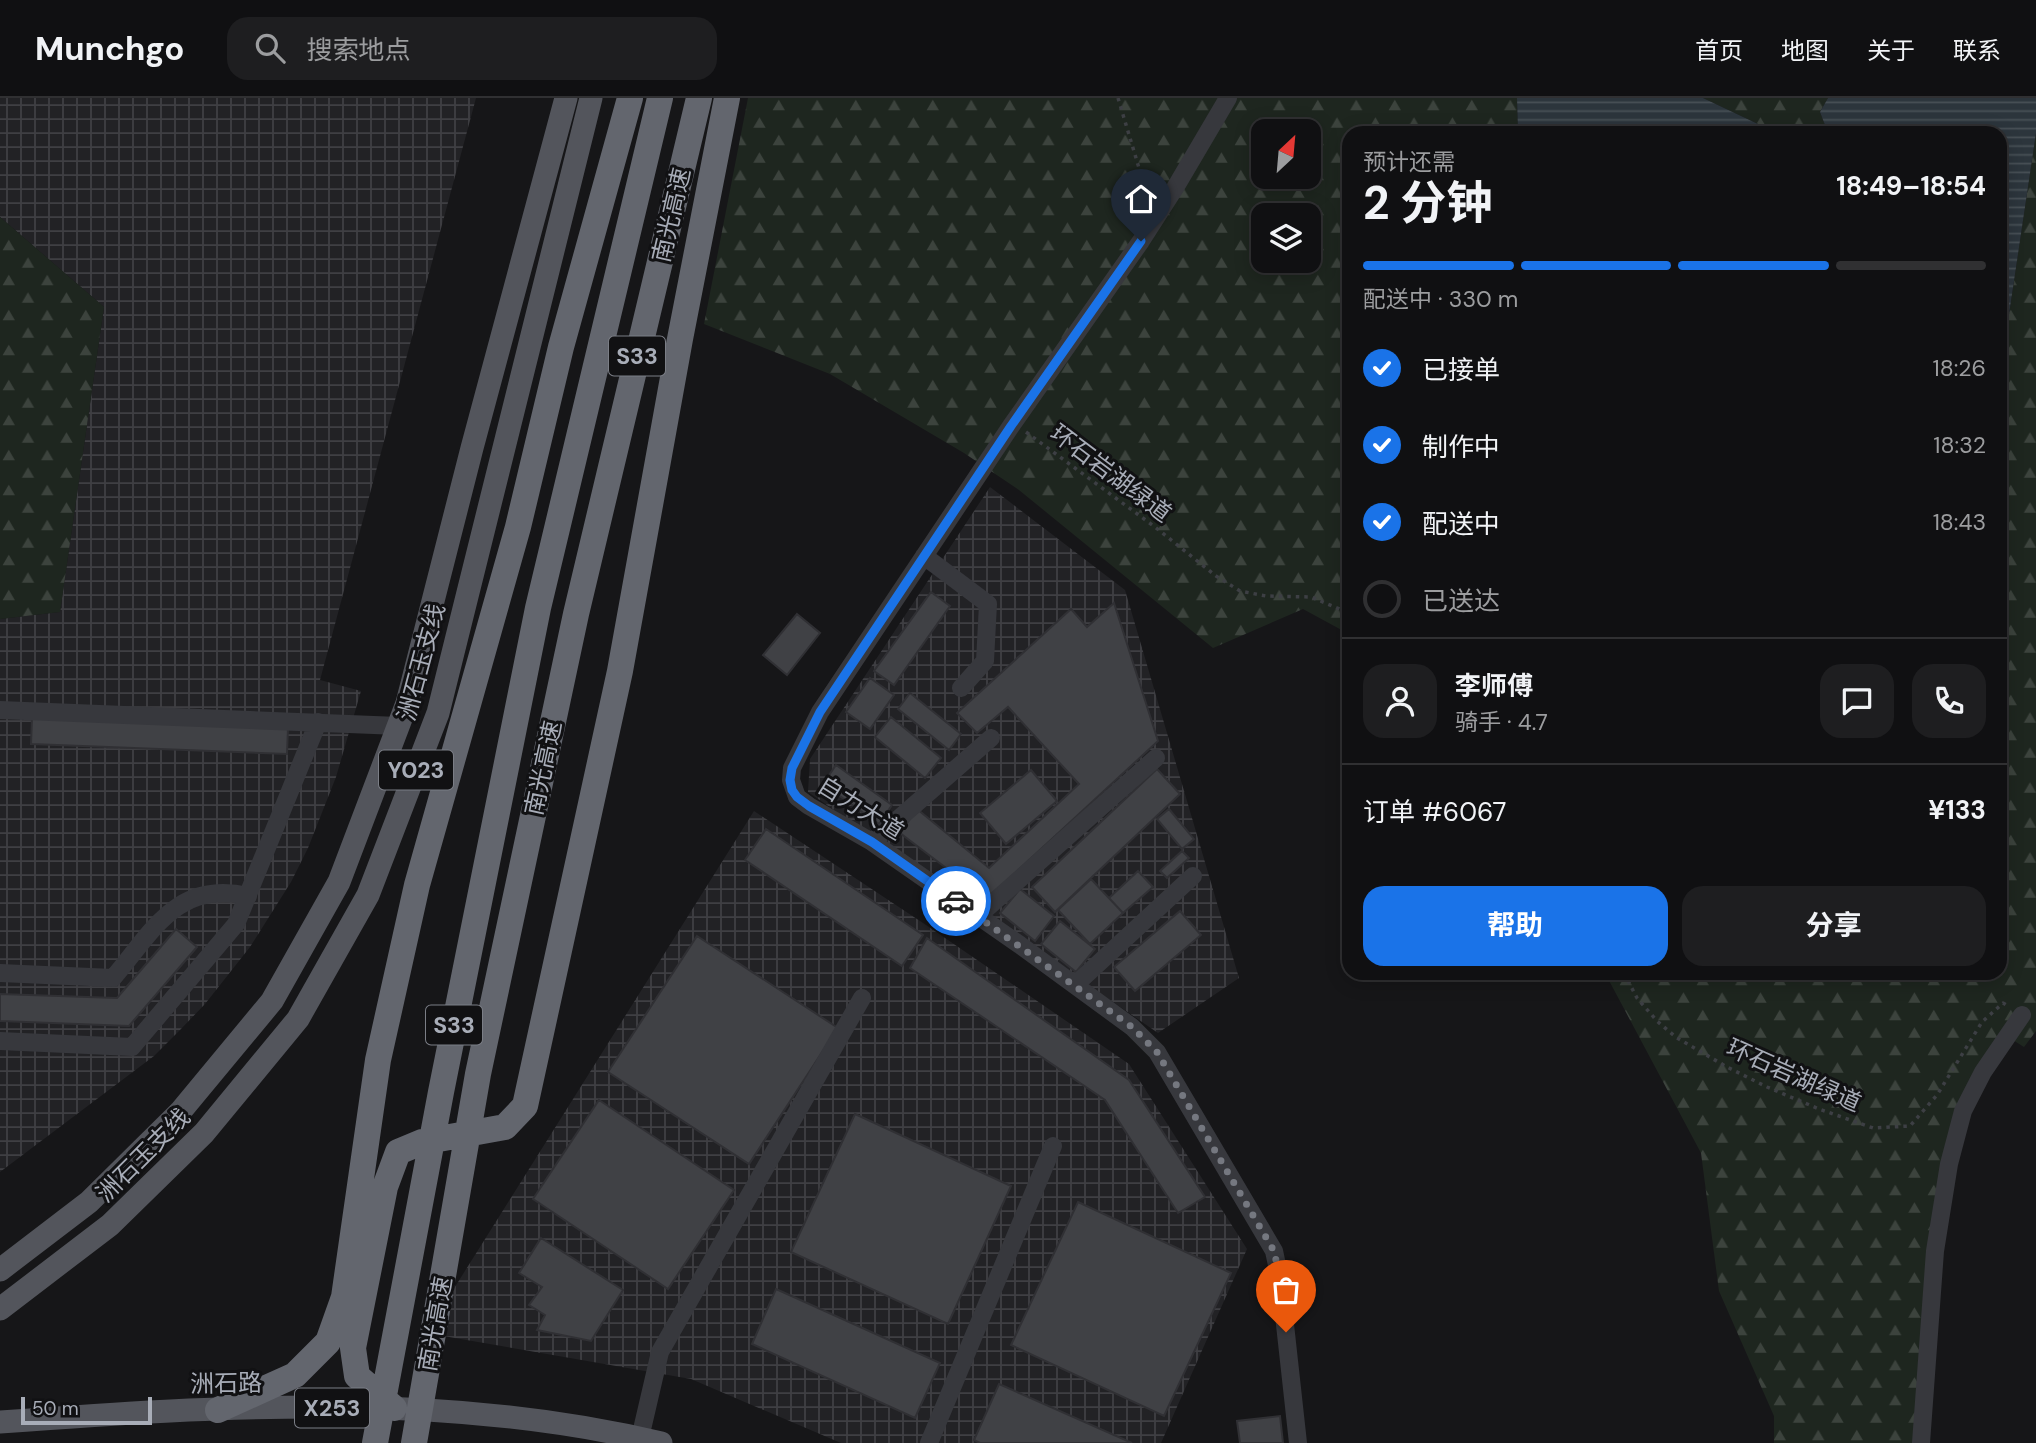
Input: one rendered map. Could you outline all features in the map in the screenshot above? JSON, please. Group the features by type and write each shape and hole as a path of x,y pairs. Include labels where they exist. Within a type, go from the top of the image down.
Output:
{"highway":[{"path":"218,1410 295,1375 328,1342 344,1297 378,1060 417,885 519,527 561,347 630,98"},
{"name":"南光高速","path":"375,1443 441,1092 538,608 660,98"},
{"name":"南光高速","path":"414,1443 478,1074 576,614 699,98"},
{"path":"394,1408 357,1376 353,1348 386,1187 398,1152 422,1142 505,1127 525,1106 620,671 727,98"}],"main road":[{"name":"洲石玉支线","path":"0,1270 99,1193 180,1112 272,1001 339,882 407,703 566,98"},
{"name":"洲石玉支线","path":"0,1309 110,1225 204,1133 298,1019 368,895 438,713 591,98"},
{"path":"0,1406 168,1410"},
{"name":"洲石路","path":"0,1422 168,1410 394,1408 496,1415 650,1440"}],"street":[{"name":"自力大道","path":"1227,98 1154,220 1011,426 820,712 792,768 790,780 797,797 809,806 872,842 978,916 1132,1027 1157,1052 1274,1251 1280,1279 1298,1443"},
{"path":"924,556 988,604 985,661 961,688"},
{"path":"0,710 399,726"},
{"path":"0,1041 132,1047 236,924 318,722"},
{"path":"872,842 991,738"},
{"path":"978,916 1156,758"},
{"path":"1075,985 1193,876"},
{"path":"0,974 113,978 171,910 184,901 215,892 248,896"},
{"path":"650,1440 660,1352 862,998"},
{"path":"1921,1443 1935,1251 1949,1164 1964,1111 1983,1072 2022,1015"},
{"path":"929,1443 1053,1146"}],"path":[{"path":"1118,98 1154,220"},
{"name":"环石岩湖绿道","path":"1022,429 1155,527 1216,576 1240,591 1266,596 1311,597 1342,610"},
{"name":"环石岩湖绿道","path":"1628,980 1637,998 1657,1021 1677,1038 1767,1087 1874,1128 1910,1126 1937,1095 1982,1023 2003,1003 2022,1015"}],"shaded area":[{"path":"0,98 476,98 320,680 361,691 336,777 308,848 291,882 250,947 205,1004 154,1056 0,1172 0,619 60,612 104,307 0,217"},
{"path":"1517,98 1703,98 1762,126 1518,126"},
{"path":"1828,98 2036,98 2036,133 2007,328 2007,126 1825,126 1820,112"},
{"path":"990,487 1125,590 1239,978 1158,1033 808,792 810,759"},
{"path":"754,811 1129,1064 1247,1249 1161,1443 841,1443 691,1379 426,1333"}],"green space":[{"path":"748,98 1517,98 1518,126 1342,126 1342,630 1303,609 1213,648 1019,490 964,453 830,374 704,324"},
{"path":"1703,98 1828,98 1820,112 1825,126 1762,126"},
{"path":"2036,133 2036,1031 2024,1047 2002,1033 1957,1109 1916,1443 1774,1443 1774,1416 1719,1291 1701,1153 1609,980 2007,980 2007,328"},
{"path":"0,217 104,307 60,612 0,619"}],"building":[{"path":"931,592 950,606 894,685 874,671"},
{"path":"1114,603 1158,741 987,899 900,833 917,809 989,868 1079,784 1008,707 977,733 957,713 1071,609 1087,627"},
{"path":"797,614 820,633 787,675 763,655"},
{"path":"870,678 894,695 870,729 846,712"},
{"path":"910,693 961,734 949,750 898,709"},
{"path":"891,717 941,758 925,778 875,737"},
{"path":"32,718 288,728 287,754 31,744"},
{"path":"836,765 892,805 879,824 823,784"},
{"path":"1157,769 1180,794 1055,912 1032,887"},
{"path":"1031,770 1057,801 1006,844 980,813"},
{"path":"1169,809 1194,839 1182,849 1157,819"},
{"path":"766,829 923,935 902,966 745,860"},
{"path":"1182,851 1189,858 1167,878 1160,871"},
{"path":"1138,871 1153,887 1123,913 1109,898"},
{"path":"1091,879 1123,913 1090,944 1058,910"},
{"path":"1020,889 1054,916 1035,941 1000,913"},
{"path":"1180,911 1201,935 1135,991 1114,967"},
{"path":"1060,921 1095,949 1076,972 1041,944"},
{"path":"176,929 197,947 129,1026 0,1021 0,994 117,998"},
{"path":"697,936 838,1028 749,1164 608,1072"},
{"path":"927,938 1129,1080 1205,1197 1178,1213 1105,1100 910,968"},
{"path":"599,1100 734,1190 668,1289 533,1199"},
{"path":"855,1114 1011,1186 948,1324 791,1252"},
{"path":"1078,1202 1231,1273 1164,1416 1011,1345"},
{"path":"541,1238 623,1290 591,1341 537,1330 545,1315 529,1305 542,1287 519,1273"},
{"path":"776,1289 940,1363 915,1418 752,1344"},
{"path":"999,1384 1132,1443 980,1443 974,1440"},
{"path":"1280,1416 1283,1443 1240,1443 1237,1421"}],"way so far":[{"path":"956,901 1132,1027 1157,1052 1274,1251 1278,1262 1286,1332"}],"route":[{"path":"956,901 872,842 797,797 790,780 792,768 820,712 1011,426 1141,241"}]}
